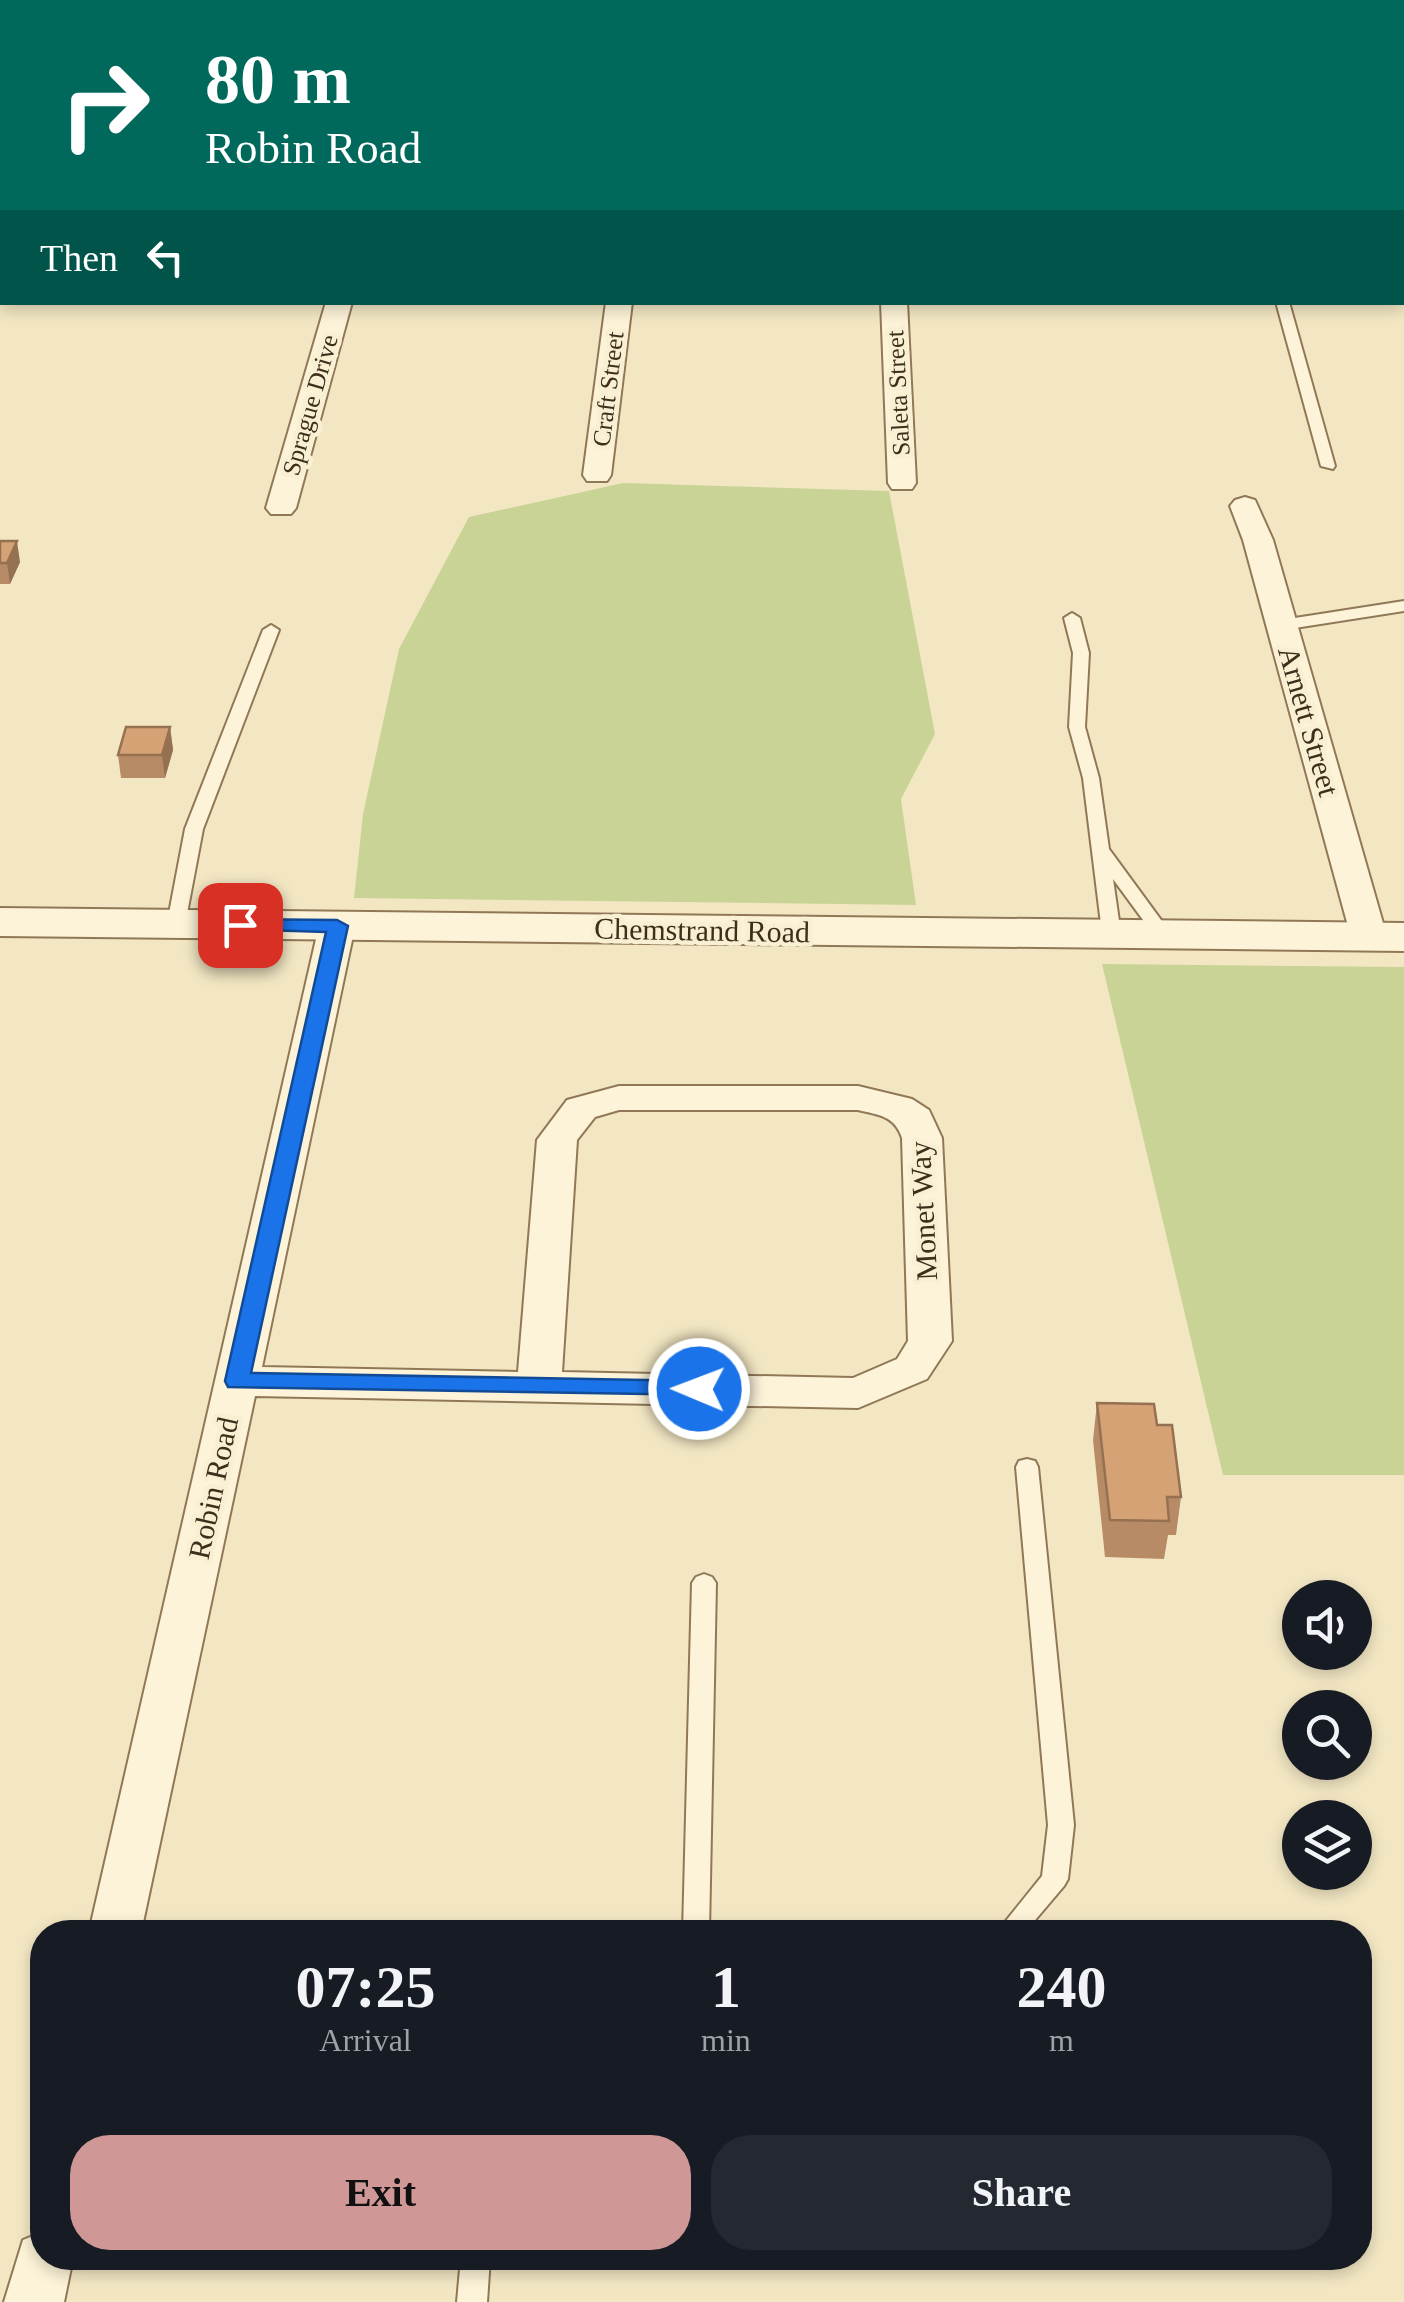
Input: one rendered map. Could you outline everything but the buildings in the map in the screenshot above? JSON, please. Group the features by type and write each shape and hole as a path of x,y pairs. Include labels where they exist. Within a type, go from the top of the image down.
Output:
{"street":[{"name":"Sprague Drive","path":"281,508 338,305"},
{"name":"Craft Street","path":"597,476 618,305"},
{"name":"Saleta Street","path":"894,305 902,483"},
{"name":"Arnett Street","path":"1244,506 1387,937"},
{"name":"Chemstrand Road","path":"0,922 1387,937"},
{"name":"Robin Road","path":"118,1920 337,926"},
{"name":"Monet Way","path":"237,1381 858,1394 912,1369 930,1341 922,1138 915,1118 898,1107 858,1098 620,1098 587,1102 572,1112 556,1140 539,1385"},
{"path":"34,2302 41,2270"}],"lane":[{"path":"1283,305 1328,466"},
{"path":"1282,625 1404,606"},
{"path":"1072,618 1082,653 1076,728 1091,778 1110,924 1146,934"},
{"path":"176,924 194,829 271,630"},
{"path":"1100,849 1146,934"},
{"path":"1020,1920 1055,1879 1061,1826 1028,1467"},
{"path":"696,1920 704,1583"},
{"path":"472,2302 475,2270"}],"green space":[{"path":"623,483 889,491 935,734 901,799 916,905 354,898 363,814 399,649 469,517"},
{"path":"1102,964 1404,967 1404,1475 1223,1475"}],"route":[{"path":"240,925 337,926 237,1381 699,1389"}]}
